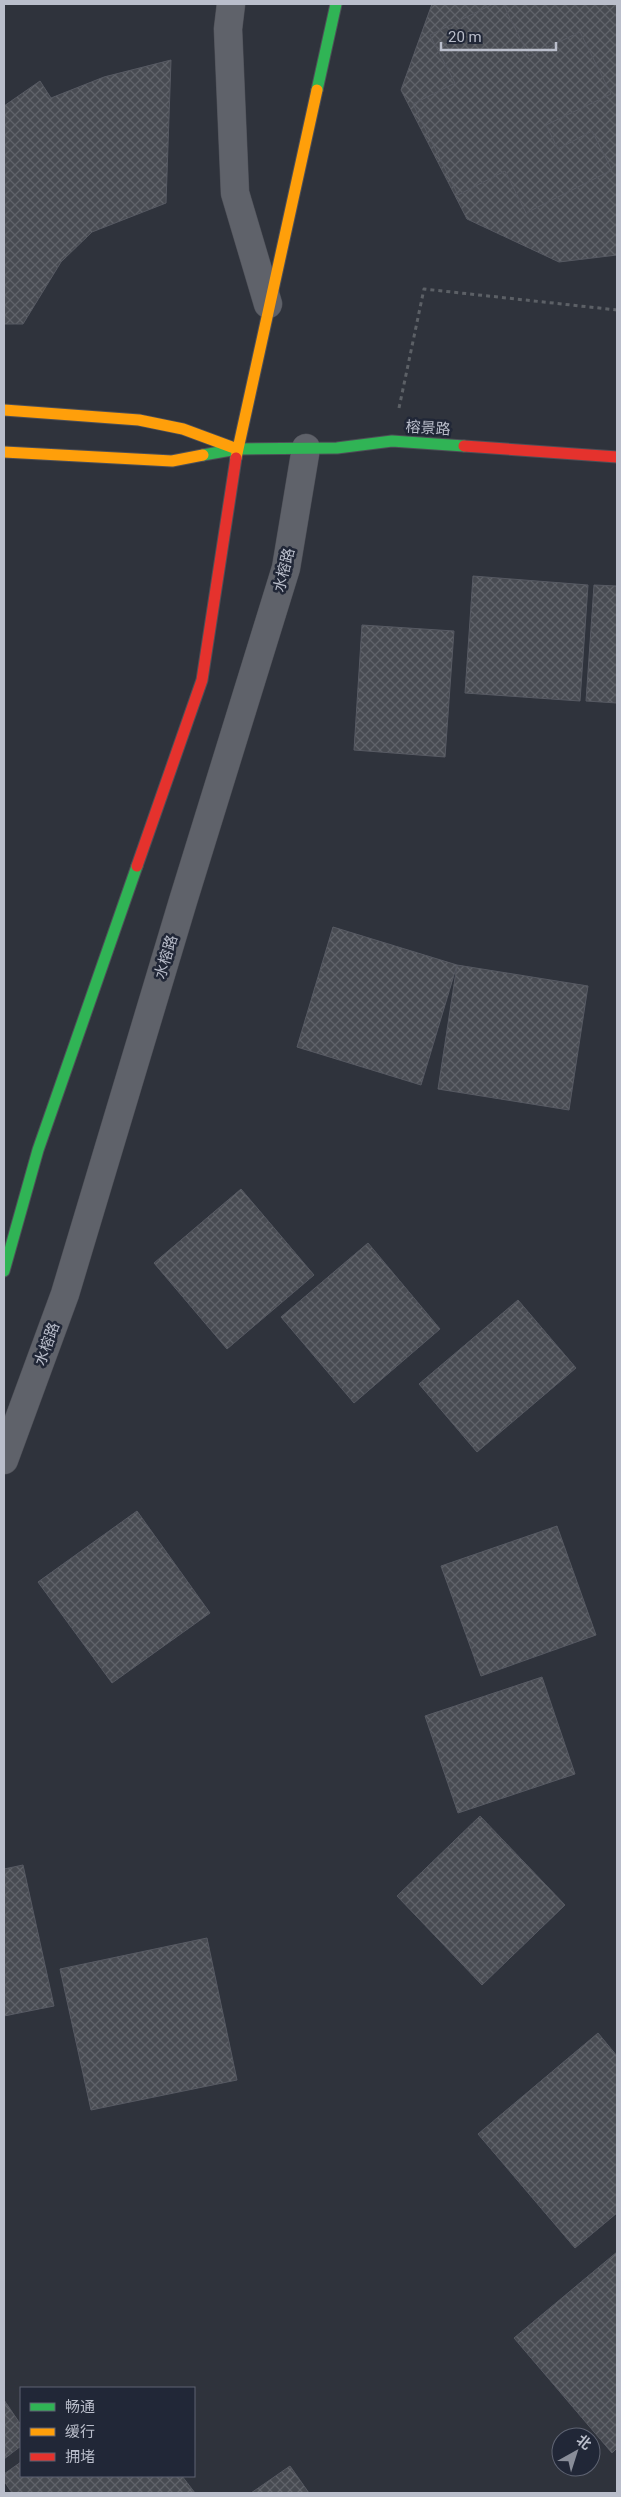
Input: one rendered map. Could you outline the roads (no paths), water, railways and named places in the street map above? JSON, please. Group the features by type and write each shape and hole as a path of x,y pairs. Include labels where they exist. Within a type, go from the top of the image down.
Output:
{"street":[{"path":"231,4 228,29 235,193 268,304"},
{"path":"4,1271 38,1150 202,680 237,449 336,4"},
{"name":"榕景路","path":"4,410 156,423 184,430 237,449"},
{"name":"榕景路","path":"4,452 172,460 237,449 337,448 392,440 617,457"},
{"name":"水榕路","path":"4,1460 66,1294 183,901 286,568 306,448"}]}
